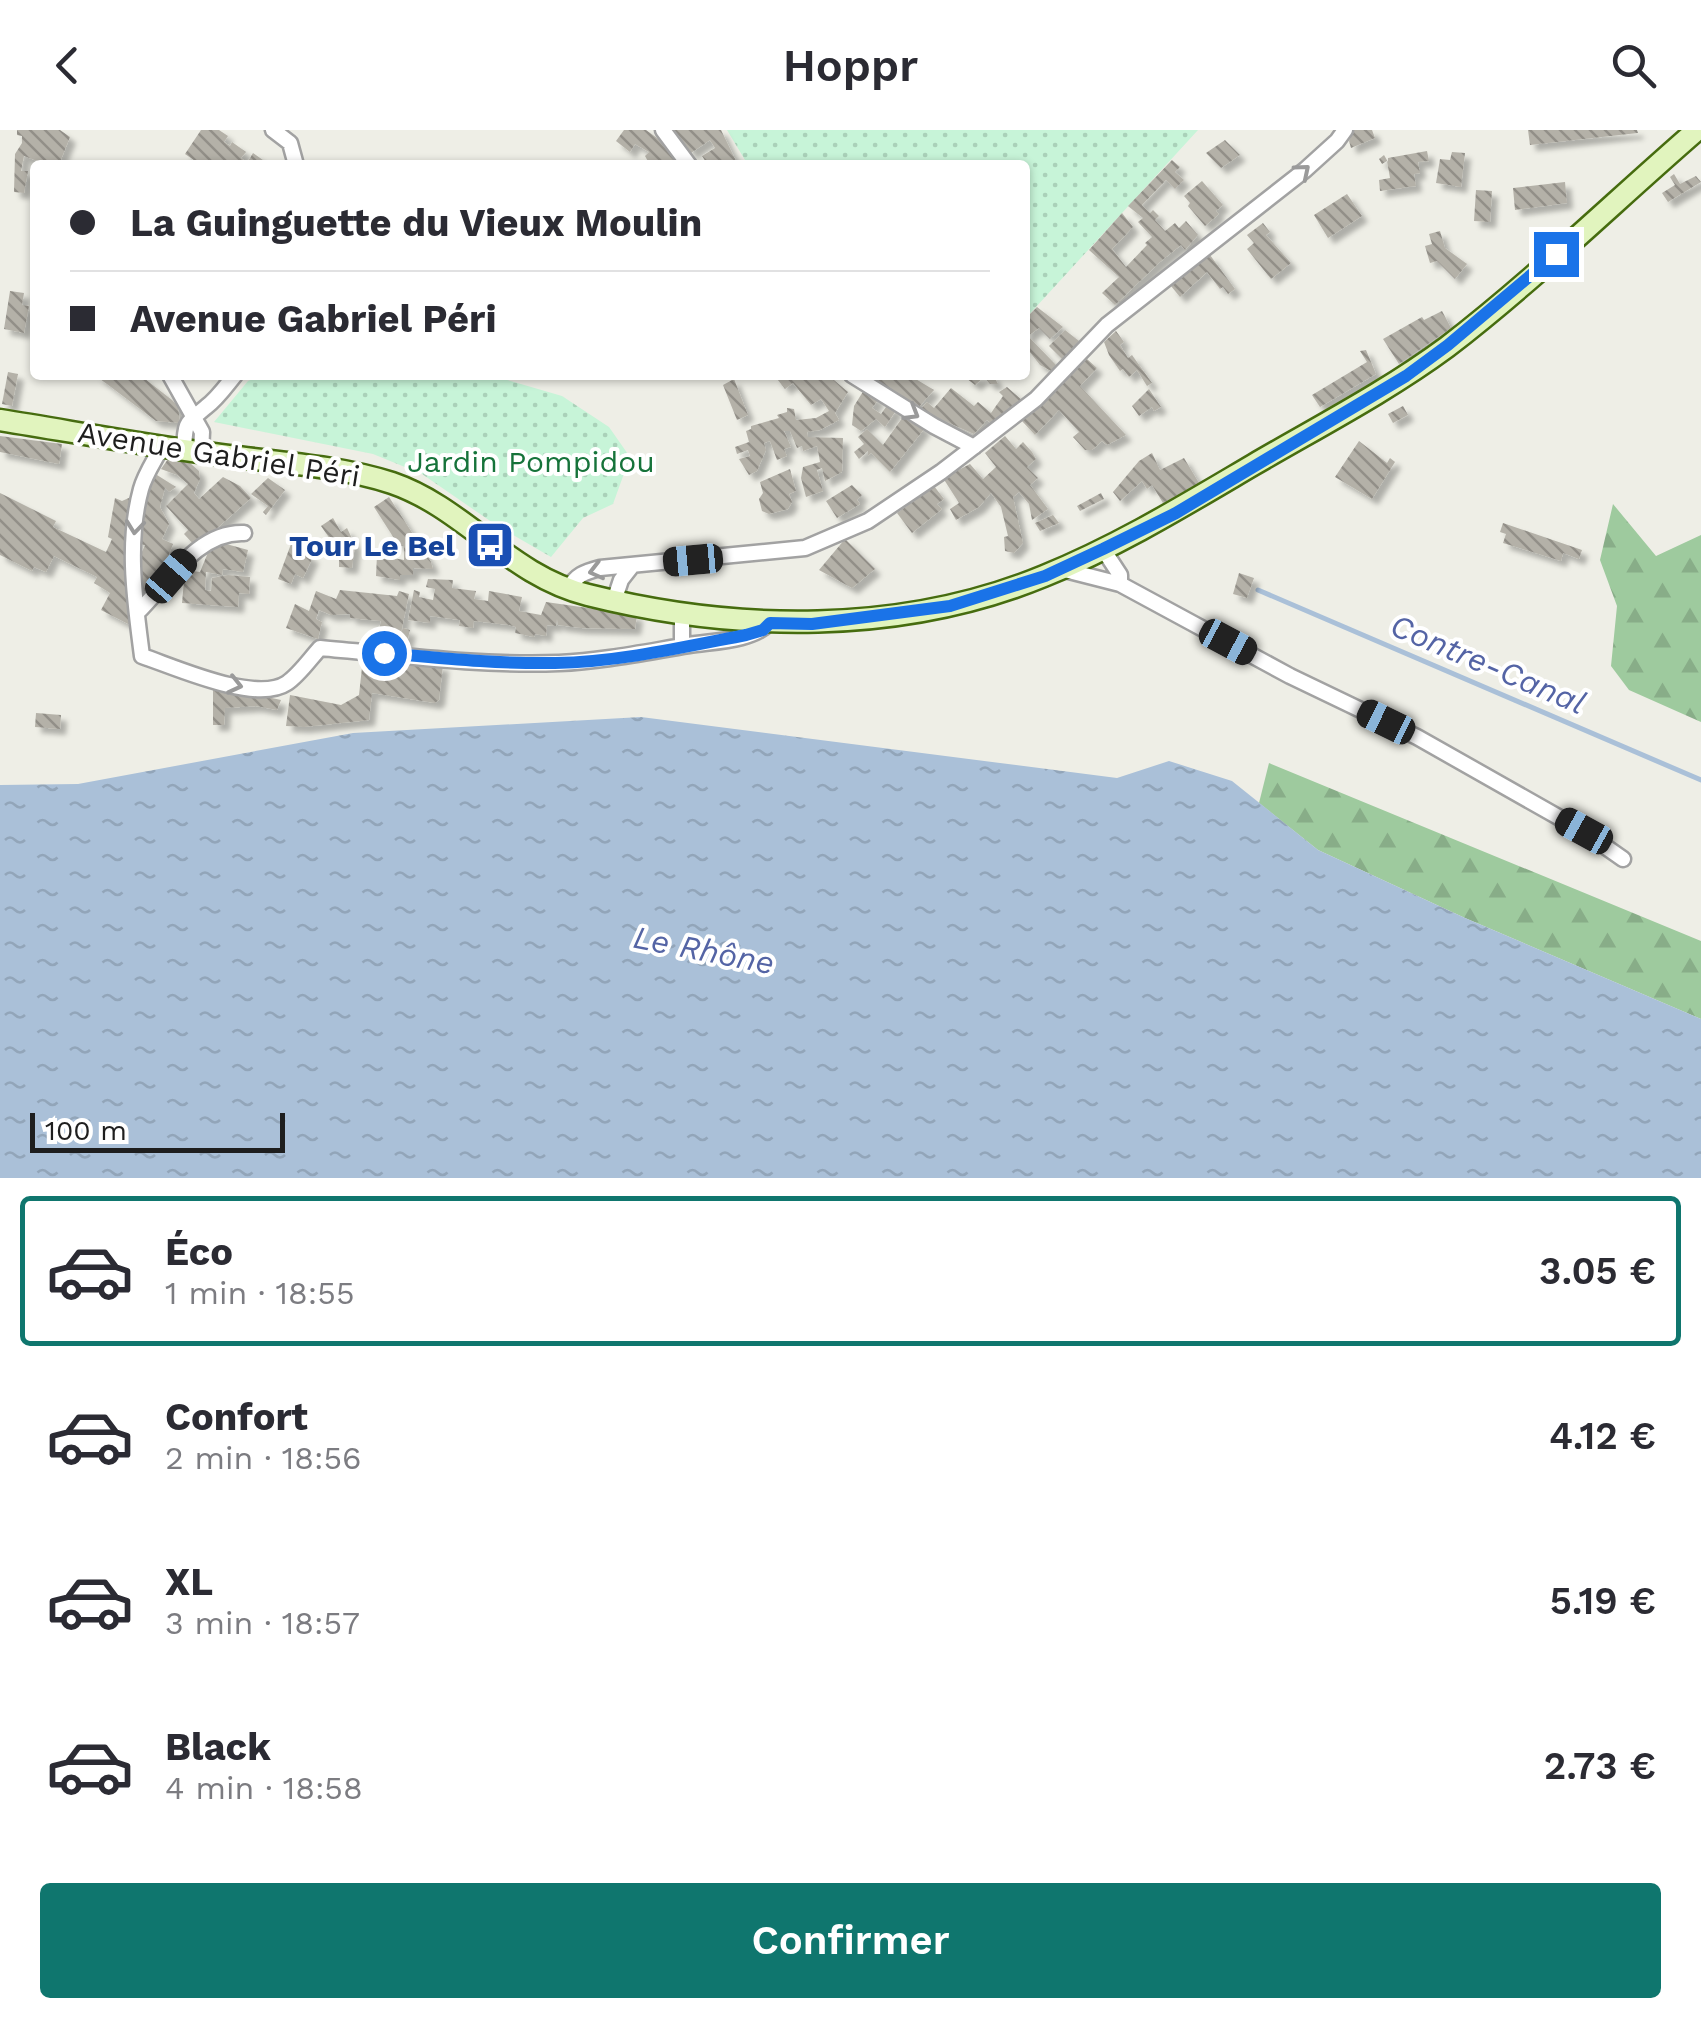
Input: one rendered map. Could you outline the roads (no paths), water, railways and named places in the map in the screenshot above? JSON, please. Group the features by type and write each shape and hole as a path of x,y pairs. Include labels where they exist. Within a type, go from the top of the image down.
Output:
{"main road":[{"name":"Avenue Gabriel Péri","path":"0,420 356,473 396,484 432,504 527,571 568,590 614,601 770,623 812,624 950,606 1060,569 1176,513 1406,376 1464,333 1698,130"}],"street":[{"path":"273,130 290,144 295,160"},
{"path":"663,130 685,160"},
{"path":"568,590 583,572 600,568 805,548 868,521 1036,399 1107,325 1338,141 1345,130"},
{"path":"173,380 202,432 192,451"},
{"path":"193,415 204,410 231,380"},
{"path":"860,380 974,447"},
{"path":"162,446 142,486 135,521 132,564 142,656 213,680 256,690 286,684 320,648 557,663 612,658 746,635 763,630 770,623"},
{"path":"137,613 186,558 225,532 244,532"},
{"path":"1103,549 1120,574 1120,584"},
{"path":"614,601 621,580 632,566"},
{"path":"1060,569 1120,584 1290,676 1417,737 1584,831 1622,859"},
{"path":"682,612 682,646"}],"water":[{"name":"Le Rhône","path":"641,717 1117,778 1169,761 1232,781 1318,850 1701,1019 1701,1178 0,1178 0,785 78,784 353,733"}],"waterway":[{"name":"Contre-Canal","path":"1258,590 1701,780"}],"place":[{"name":"Tour Le Bel","path":"490,545"}],"park label":[{"name":"Jardin Pompidou","path":"531,461"}]}
